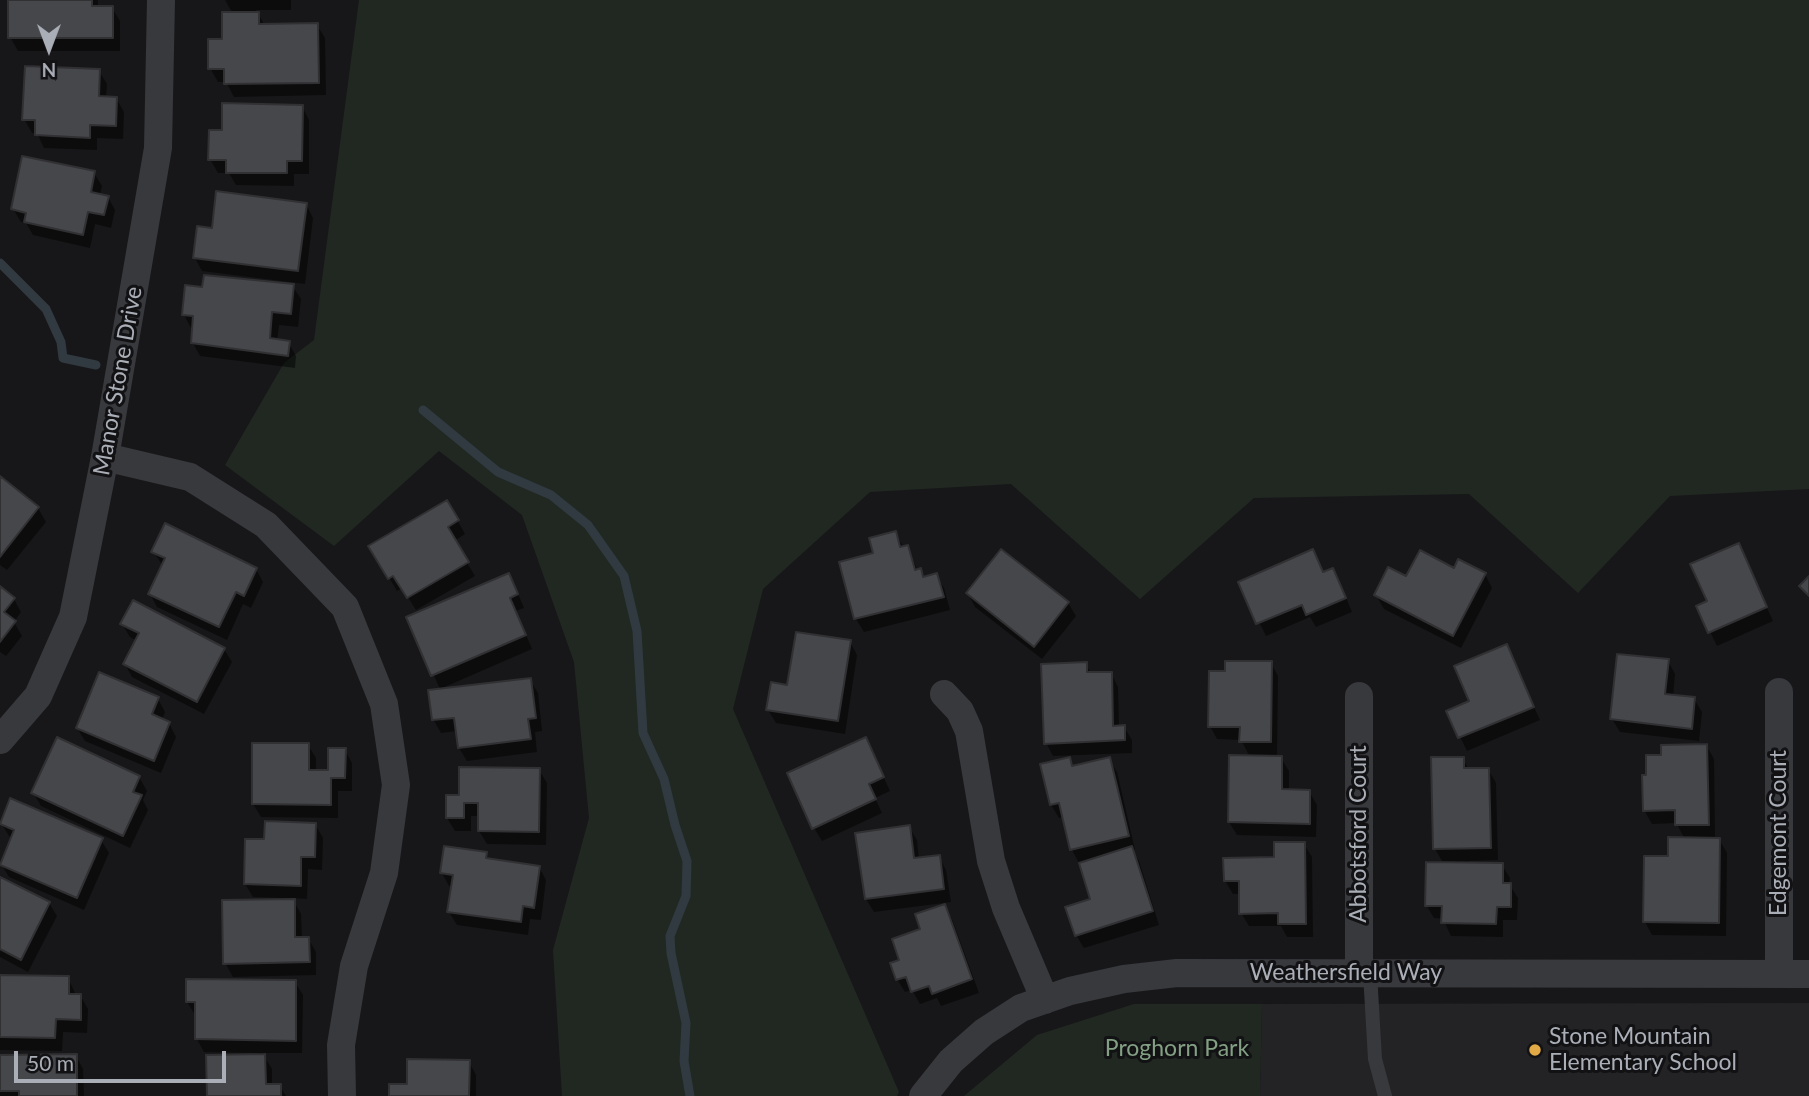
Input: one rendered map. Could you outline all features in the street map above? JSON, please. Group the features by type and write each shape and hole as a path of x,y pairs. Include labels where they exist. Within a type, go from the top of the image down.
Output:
{"street":[{"name":"Manor Stone Drive","path":"0,740 38,696 73,617 106,457 158,148 161,0"},
{"path":"106,457 190,477 266,525 345,607 384,704 396,785 384,873 354,966 341,1045 342,1096"},
{"name":"Edgemont Court","path":"1779,692 1779,974"},
{"path":"944,694 960,711 969,731 991,861 1006,908 1045,1000"},
{"name":"Abbotsford Court","path":"1359,696 1364,973"},
{"name":"Weathersfield Way","path":"923,1096 951,1061 984,1032 1021,1008 1070,991 1125,979 1177,973 1809,974"}],"lane":[{"path":"1364,973 1375,1059 1385,1096"}],"shaded area":[{"name":"Stone Mountain Elementary School","path":"1809,1003 1809,1096 1260,1096 1262,1004"}],"green space":[{"path":"359,0 1809,0 1809,489 1670,496 1578,593 1469,494 1254,498 1140,599 1011,484 870,492 763,589 733,709 899,1092 897,1096 562,1096 553,950 589,818 574,662 522,515 439,451 334,546 225,465 284,363 314,340"},
{"name":"Proghorn Park","path":"1134,1004 1262,1004 1260,1096 964,1096 1037,1035"}],"building":[{"path":"8,0 92,0 92,6 113,6 113,38 8,38"},
{"path":"222,12 259,12 259,24 318,23 319,83 224,84 224,69 208,69 208,39 222,39"},
{"path":"25,66 100,69 99,96 117,97 116,126 90,125 90,138 35,135 35,120 22,120"},
{"path":"222,103 303,105 302,161 287,161 287,173 226,173 226,160 208,160 209,130 222,130"},
{"path":"22,156 95,171 91,192 109,196 104,215 88,212 83,235 24,222 26,213 11,209"},
{"path":"216,191 307,203 298,271 193,258 197,226 212,228"},
{"path":"204,275 294,284 291,314 272,312 270,338 290,341 288,356 191,343 193,316 182,315 185,285 202,287"},
{"path":"0,476 39,507 0,557"},
{"path":"447,500 459,520 448,527 469,562 407,598 393,576 388,579 368,546"},
{"path":"165,523 257,568 244,596 236,592 219,627 148,594 165,558 151,552"},
{"path":"896,531 900,547 908,545 915,570 921,568 923,577 937,573 944,597 854,619 839,562 873,553 869,538"},
{"path":"1739,543 1767,607 1708,633 1696,606 1707,601 1690,564"},
{"path":"1001,549 1069,602 1034,647 966,593"},
{"path":"1313,549 1323,572 1333,568 1346,598 1306,615 1302,605 1256,624 1238,582"},
{"path":"1420,550 1454,568 1458,559 1486,573 1453,636 1374,595 1388,567 1406,576"},
{"path":"509,573 518,594 510,598 526,635 431,676 406,617"},
{"path":"1809,576 1809,596 1799,586"},
{"path":"0,586 15,598 4,612 16,621 0,642"},
{"path":"133,600 225,648 197,702 123,664 139,633 120,624"},
{"path":"796,632 851,640 838,721 766,710 771,682 787,685"},
{"path":"1507,644 1534,707 1458,738 1446,711 1469,701 1454,666"},
{"path":"1617,654 1669,659 1665,694 1695,697 1692,729 1610,719"},
{"path":"1225,661 1272,661 1271,742 1239,742 1240,727 1208,727 1209,671 1225,671"},
{"path":"1087,662 1087,672 1112,672 1113,726 1125,725 1125,740 1044,744 1041,664"},
{"path":"99,672 159,697 152,714 170,722 154,761 76,728"},
{"path":"531,678 536,718 528,719 531,739 458,748 454,718 432,720 428,690"},
{"path":"57,737 140,776 133,792 142,795 123,836 31,793"},
{"path":"866,737 884,777 869,784 876,799 812,829 787,773"},
{"path":"252,743 309,743 309,770 328,770 328,748 346,748 345,778 331,778 331,805 252,804"},
{"path":"1707,744 1709,825 1675,825 1675,810 1643,811 1642,775 1646,775 1646,755 1661,755 1661,745"},
{"path":"1229,755 1282,756 1282,789 1310,790 1310,824 1228,822"},
{"path":"1070,757 1072,766 1110,757 1129,836 1070,850 1059,803 1050,805 1040,764"},
{"path":"1431,757 1464,757 1464,768 1489,768 1491,848 1433,849"},
{"path":"459,767 540,768 539,832 478,831 478,803 464,803 464,818 446,818 446,795 459,795"},
{"path":"10,798 103,838 77,898 0,865 14,830 0,824"},
{"path":"265,821 316,823 315,857 301,857 301,886 244,884 245,839 264,839"},
{"path":"910,825 914,858 940,855 944,889 865,899 855,833"},
{"path":"1668,837 1720,838 1719,923 1643,922 1644,856 1668,856"},
{"path":"1274,842 1305,842 1306,924 1278,924 1278,913 1239,914 1239,881 1224,881 1223,858 1274,857"},
{"path":"444,846 487,852 486,858 540,866 534,908 523,906 521,922 447,912 453,875 440,873"},
{"path":"1132,846 1153,911 1075,936 1065,907 1090,899 1079,863"},
{"path":"1426,862 1503,863 1503,883 1511,883 1511,907 1497,907 1496,924 1441,923 1442,906 1425,906"},
{"path":"0,877 50,902 21,960 0,949"},
{"path":"295,899 295,937 309,937 310,962 223,964 222,900"},
{"path":"945,904 972,979 932,994 929,986 911,992 906,977 896,980 890,963 899,960 892,939 920,929 915,914"},
{"path":"0,975 69,976 69,994 81,994 81,1020 56,1019 55,1038 0,1037"},
{"path":"186,979 296,980 296,1041 195,1039 195,1002 186,1002"},
{"path":"77,1054 77,1096 19,1096 19,1091 0,1091 0,1055"},
{"path":"265,1054 266,1084 281,1084 281,1096 207,1096 206,1055"},
{"path":"407,1059 470,1060 469,1096 389,1096 389,1084 407,1084"}],"waterway":[{"path":"0,263 46,309 61,342 63,358 96,365"},
{"path":"423,410 498,472 551,495 588,525 624,576 637,631 643,733 664,779 687,861 686,896 670,936 686,1023 684,1061 690,1096"}],"place":[{"name":"Stone Mountain Elementary School","path":"1535,1050"}]}
